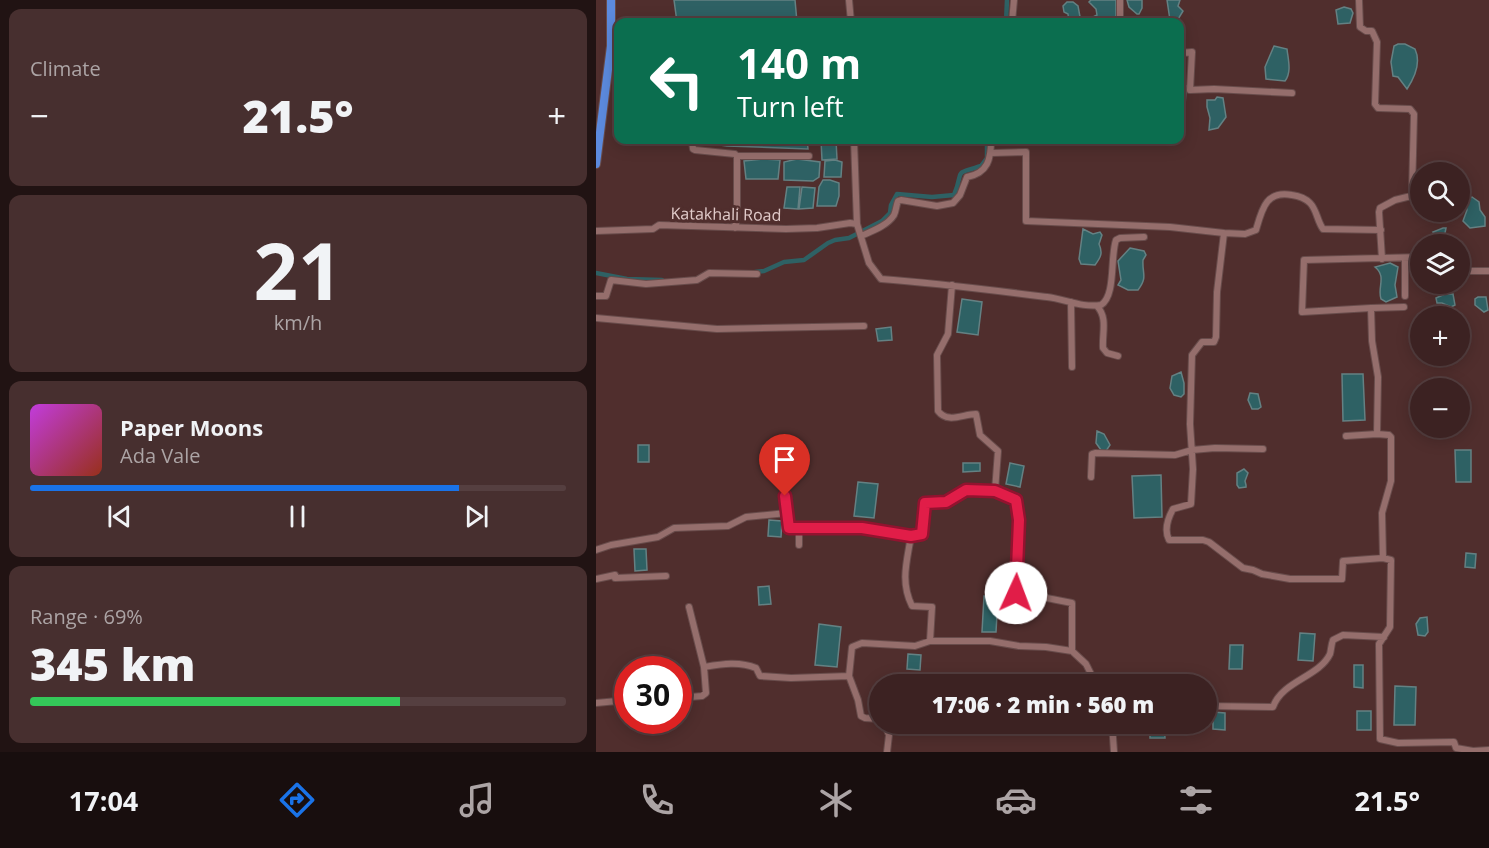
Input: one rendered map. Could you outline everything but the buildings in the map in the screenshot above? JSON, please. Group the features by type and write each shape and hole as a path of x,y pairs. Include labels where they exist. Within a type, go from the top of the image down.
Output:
{"highway":[{"path":"596,125 607,45 605,0"},
{"path":"611,0 614,34"},
{"path":"596,164 614,52"}],"street":[{"path":"849,0 851,18"},
{"path":"1012,18 1014,0"},
{"path":"1120,0 1120,18"},
{"path":"1359,0 1360,27 1366,31 1372,31 1376,42 1375,104 1378,108 1410,109 1414,114 1412,193 1411,196 1395,200 1380,208 1382,259"},
{"path":"1184,53 1192,52 1190,90 1214,88 1292,93"},
{"path":"692,144 695,150 737,156 809,156"},
{"path":"854,144 857,224 869,263 881,279 952,285 1055,298 1082,305 1097,306 1105,303 1107,299 1116,240 1144,237"},
{"path":"861,236 891,219 896,213 898,201 937,206 953,203 960,195 967,177 976,175 985,169 991,153 991,144"},
{"path":"991,153 1026,152 1025,221 1170,227 1245,234 1256,230 1260,213 1269,200 1283,193 1296,195 1311,204 1323,229 1381,230"},
{"path":"735,228 737,156"},
{"name":"Katakhali Road","path":"596,231 653,229 659,225 796,228 857,224"},
{"path":"1224,233 1217,292 1216,337 1214,342 1202,342 1192,355 1190,424 1193,469 1192,504 1173,509 1167,526 1169,540 1203,540 1209,542 1243,568 1290,579 1342,579 1343,561 1383,558 1391,560 1390,627 1379,644 1380,739 1398,743 1454,742 1459,749 1490,750"},
{"path":"1405,258 1405,296"},
{"path":"1404,307 1302,312 1304,260 1410,258"},
{"path":"1470,271 1490,271"},
{"path":"596,296 606,296 611,280 646,284 697,280 709,273 757,274"},
{"path":"952,285 948,334 937,355 938,411 942,417 948,418 976,414 980,435 998,451 995,491"},
{"path":"1071,302 1072,366"},
{"path":"1097,306 1103,312 1103,348 1107,353 1118,356"},
{"path":"1371,308 1372,341 1378,377 1377,434"},
{"path":"596,318 717,329 864,326"},
{"path":"1346,436 1377,434 1391,437 1391,481 1382,513 1383,558"},
{"path":"1091,477 1092,454 1095,453 1175,454 1215,448 1264,448"},
{"path":"782,461 789,528 862,528 911,536 922,534 925,503 946,502 964,491 995,491 1016,500 1019,520 1016,593 1072,603 1072,651"},
{"path":"596,550 611,545 658,537 674,528 728,526 746,517 786,513"},
{"path":"798,529 799,545"},
{"path":"911,536 904,584 912,606 932,607 930,641"},
{"path":"596,579 615,575 615,578 666,576"},
{"path":"689,607 704,667 705,695 692,696"},
{"path":"1217,706 1273,707 1280,692 1323,663 1330,654 1333,640 1343,635 1384,637"},
{"path":"869,718 861,716 849,676 852,647 862,643 915,646 930,641 989,641 1019,646 1046,647 1072,651 1086,664 1091,674"},
{"path":"704,667 723,663 748,664 756,668 760,676 781,678 849,676"},
{"path":"596,703 614,701"},
{"path":"887,752 888,734"},
{"path":"1113,734 1114,752"}],"water":[{"path":"674,0 795,0 797,18 676,18"},
{"path":"1091,0 1116,0 1116,18 1091,18 1097,15 1096,9 1089,2"},
{"path":"1127,0 1142,0 1139,14 1129,7"},
{"path":"1167,0 1180,0 1178,6 1183,11 1179,18 1170,18"},
{"path":"1067,2 1073,2 1078,6 1080,18 1068,18 1063,6"},
{"path":"1344,7 1351,9 1353,13 1350,23 1338,24 1336,10"},
{"path":"1405,44 1415,49 1417,54 1416,69 1407,89 1398,77 1393,76 1391,62 1394,46"},
{"path":"1274,46 1287,49 1289,70 1285,81 1266,79 1265,67"},
{"path":"1184,86 1186,86 1184,108"},
{"path":"1217,97 1223,98 1226,117 1218,128 1209,130 1207,100 1215,100"},
{"path":"712,144 807,144 808,149"},
{"path":"821,144 836,144 837,159 822,160"},
{"path":"797,159 820,162 819,177 813,181 784,180 784,162"},
{"path":"780,160 778,179 746,179 744,161"},
{"path":"825,161 842,162 841,177 824,177"},
{"path":"823,180 839,183 836,206 817,206 819,187"},
{"path":"787,187 800,187 798,209 784,208"},
{"path":"802,187 815,188 813,208 799,209"},
{"path":"1472,197 1479,202 1480,210 1485,217 1485,226 1470,228 1464,222 1470,222 1470,198"},
{"path":"1443,228 1446,228 1445,234 1433,232"},
{"path":"1083,229 1093,234 1100,232 1102,235 1099,244 1101,255 1095,265 1081,264 1079,259"},
{"path":"1130,248 1144,251 1146,255 1143,260 1144,278 1138,290 1128,290 1118,285 1121,280 1118,261"},
{"path":"1390,263 1398,267 1395,285 1397,297 1386,302 1381,299 1381,278 1375,267"},
{"path":"1445,294 1453,294 1455,305 1437,303 1436,298"},
{"path":"1486,297 1488,310 1484,312 1475,305 1475,299"},
{"path":"962,299 982,302 978,335 957,332"},
{"path":"891,327 892,340 878,341 876,329"},
{"path":"1181,372 1184,394 1181,397 1174,395 1170,388 1172,376"},
{"path":"1342,374 1363,374 1365,420 1343,421"},
{"path":"1250,393 1258,394 1261,407 1258,409 1252,409 1248,400"},
{"path":"1097,431 1104,434 1110,445 1106,451 1101,450 1096,443"},
{"path":"638,445 649,445 649,462 638,462"},
{"path":"1455,450 1471,450 1471,482 1456,482"},
{"path":"963,463 980,463 980,471 963,472"},
{"path":"1010,463 1024,466 1020,487 1006,484"},
{"path":"1244,469 1248,473 1245,481 1246,487 1239,488 1237,473"},
{"path":"1161,475 1162,517 1134,518 1132,476"},
{"path":"858,482 878,484 874,518 854,516"},
{"path":"769,520 782,521 781,537 768,536"},
{"path":"634,549 646,549 647,570 635,571"},
{"path":"1466,553 1476,554 1475,568 1465,567"},
{"path":"769,586 771,604 759,605 758,587"},
{"path":"984,596 998,597 996,632 982,632"},
{"path":"1427,617 1428,632 1425,636 1418,635 1416,624 1420,618"},
{"path":"819,624 841,627 837,667 815,665"},
{"path":"1300,633 1315,634 1313,661 1298,660"},
{"path":"1230,645 1243,645 1242,669 1229,669"},
{"path":"908,654 921,655 920,670 907,669"},
{"path":"1354,665 1363,665 1363,688 1354,687"},
{"path":"1395,686 1416,687 1415,725 1394,725"},
{"path":"1357,711 1371,711 1371,730 1357,730"},
{"path":"1217,712 1225,713 1225,730 1217,729"},
{"path":"1150,734 1165,734 1165,738 1150,738"}],"waterway":[{"path":"1006,18 1007,0"},
{"path":"755,272 764,271 784,262 804,260 828,243 849,238 882,221 890,213 891,205 897,194 932,197 954,195 960,174 981,166 987,158 987,144"},
{"path":"596,273 627,279 662,280"}],"route":[{"path":"785,496 788,527 791,529 862,528 911,536 922,534 925,503 948,502 966,490 995,491 1013,497 1016,500 1019,520 1016,593"}]}
